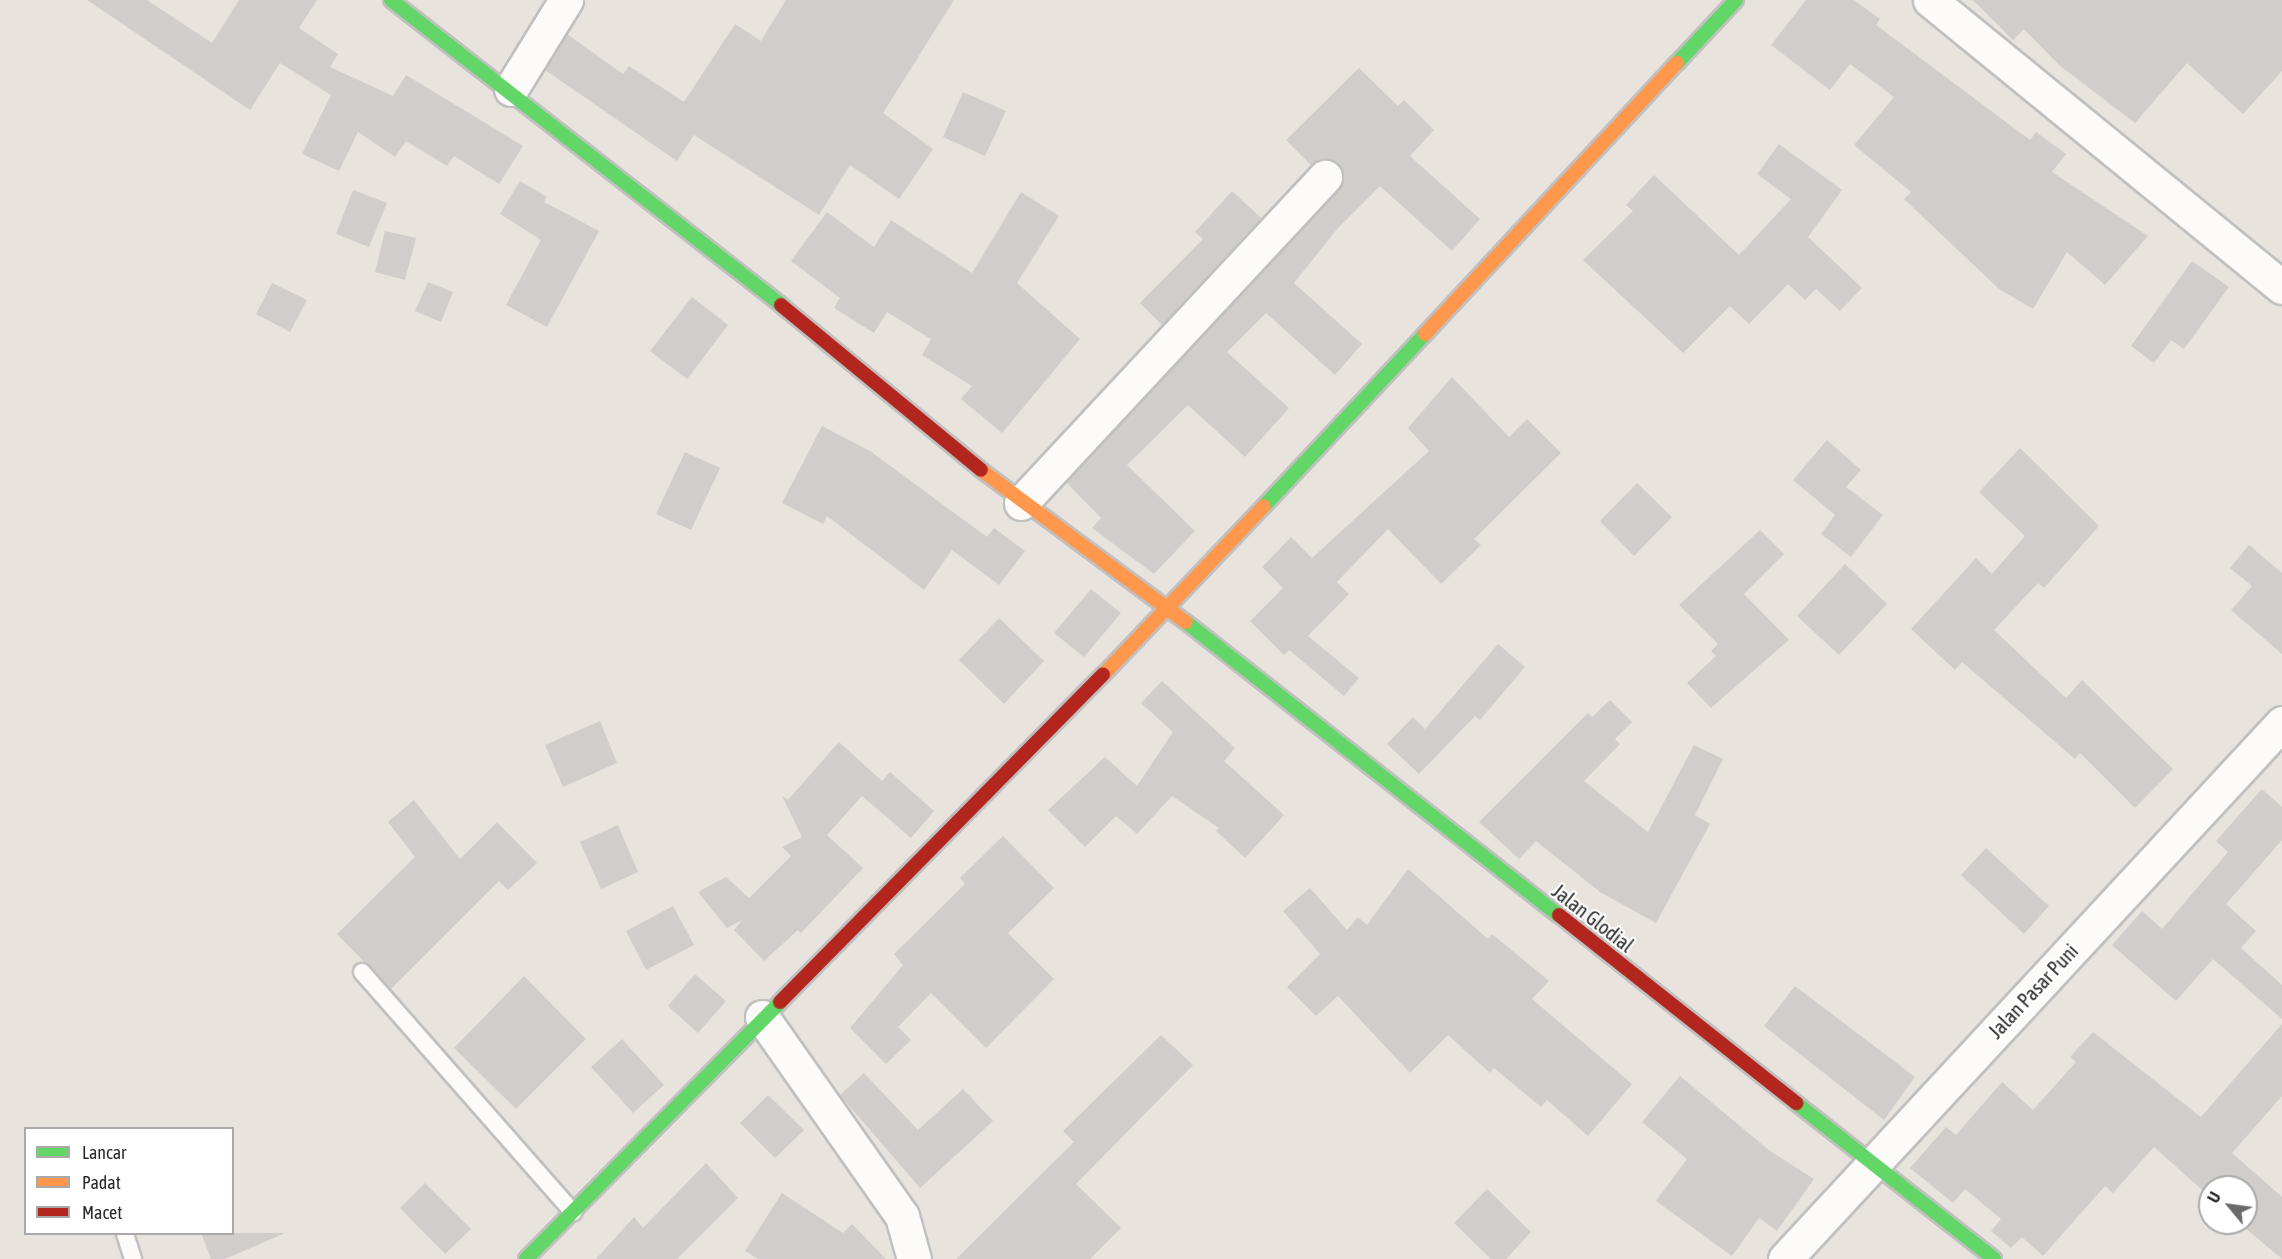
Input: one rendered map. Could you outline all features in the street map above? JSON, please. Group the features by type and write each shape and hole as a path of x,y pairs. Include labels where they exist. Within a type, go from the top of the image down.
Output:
{"street":[{"name":"Jalan Glodial","path":"391,0 511,89 1021,503 1169,608 1994,1259"},
{"path":"511,89 566,0"},
{"path":"526,1259 762,1017 1169,608 1736,0"},
{"path":"1930,0 2282,287"},
{"path":"1021,503 1325,177"},
{"name":"Jalan Pasar Puni","path":"1785,1259 1871,1163 2282,723"},
{"path":"762,1017 902,1216 914,1259"}],"lane":[{"path":"362,972 573,1212"},
{"path":"126,1235 133,1259"}],"building":[{"path":"87,0 147,0 212,43 239,0 317,0 299,28 338,54 330,67 393,96 406,75 523,146 499,184 454,156 447,166 406,141 395,157 358,132 339,171 302,154 331,95 280,63 250,110"},
{"path":"786,0 954,0 883,113 933,149 899,199 850,165 819,215 694,135 677,161 545,70 567,34 623,74 629,66 684,102 735,24 761,41"},
{"path":"1806,0 1854,0 1880,19 1876,25 2030,140 2036,132 2066,154 2052,172 2148,236 2105,285 2067,252 2033,309 1999,289 1904,199 1911,192 1854,145 1894,97 1850,64 1830,90 1771,45"},
{"path":"1973,0 2282,0 2282,71 2243,114 2187,63 2135,123 2059,65 2024,29 2013,40"},
{"path":"1359,68 1398,106 1404,100 1434,130 1410,156 1480,219 1452,251 1380,186 1338,228 1294,283 1362,344 1335,375 1266,313 1227,352 1289,408 1245,457 1188,405 1127,465 1195,531 1154,574 1092,528 1101,518 1066,482 1339,189 1343,181 1338,164 1320,159 1311,165 1286,140"},
{"path":"963,92 1006,111 985,156 943,137"},
{"path":"1779,144 1842,190 1808,237 1862,288 1840,311 1816,289 1805,300 1788,284 1749,324 1730,306 1683,353 1583,260 1633,211 1626,205 1654,175 1739,255 1791,199 1757,174"},
{"path":"520,181 547,197 544,202 599,231 547,327 506,305 541,240 500,214"},
{"path":"353,190 387,203 369,247 336,234"},
{"path":"1232,191 1261,218 1162,325 1140,303 1203,239 1195,232"},
{"path":"1021,192 1059,216 1017,283 1080,339 1002,433 961,399 972,386 922,355 931,339 887,312 874,333 834,308 840,298 791,261 827,212 874,247 891,220 972,273"},
{"path":"385,231 416,238 405,280 375,272"},
{"path":"2192,261 2229,287 2184,349 2171,340 2154,363 2131,346"},
{"path":"428,282 453,292 441,322 415,311"},
{"path":"272,283 307,300 290,332 256,314"},
{"path":"692,297 728,325 687,379 650,351"},
{"path":"1452,377 1509,437 1527,419 1561,453 1474,539 1481,545 1441,584 1388,529 1337,582 1349,594 1308,636 1359,678 1344,696 1289,650 1284,655 1250,621 1283,588 1262,567 1291,537 1312,558 1429,451 1408,428"},
{"path":"822,426 870,451 987,537 994,528 1025,551 999,585 952,550 924,590 827,516 823,524 782,503"},
{"path":"1827,440 1861,470 1846,487 1883,515 1851,557 1821,534 1835,515 1793,480"},
{"path":"2020,448 2099,526 2044,588 2038,583 1994,630 2066,698 2082,680 2173,769 2135,808 2080,753 2075,759 1962,662 1955,670 1911,629 1976,558 1992,574 2025,536 1979,492"},
{"path":"685,452 720,468 691,530 656,514"},
{"path":"1637,483 1672,517 1634,556 1600,521"},
{"path":"1760,530 1784,554 1744,594 1789,640 1711,708 1687,683 1716,656 1711,651 1718,644 1679,605"},
{"path":"2249,545 2282,573 2282,654 2231,610 2252,586 2230,568"},
{"path":"1845,564 1887,604 1839,655 1797,616"},
{"path":"1091,589 1121,613 1084,657 1054,633"},
{"path":"999,618 1044,661 1004,704 959,660"},
{"path":"1498,644 1525,667 1480,720 1475,716 1419,774 1387,744 1413,717 1425,729"},
{"path":"1162,681 1235,748 1224,761 1284,815 1245,858 1216,831 1219,828 1172,796 1137,834 1116,816 1085,847 1048,810 1105,757 1137,786 1173,732 1141,703"},
{"path":"1610,700 1632,722 1615,739 1620,744 1584,781 1648,832 1694,745 1723,759 1695,815 1710,824 1656,923 1600,892 1536,841 1519,859 1479,822 1588,713 1592,717"},
{"path":"600,721 617,763 563,787 545,745"},
{"path":"839,742 882,781 890,772 934,811 911,838 862,796 827,835 863,868 801,933 798,930 764,961 734,930 742,920 727,928 698,892 726,877 749,898 791,856 782,847 802,837 782,796 788,800"},
{"path":"2262,789 2282,807 2282,840 2226,904 2256,931 2241,948 2282,985 2282,1019 2213,959 2176,1001 2112,945 2142,911 2162,929 2228,852 2216,841"},
{"path":"414,800 460,859 497,822 537,863 508,890 499,881 391,989 337,934 415,857 388,822"},
{"path":"618,825 638,872 601,889 580,842"},
{"path":"1003,836 1054,888 1008,933 1054,979 986,1048 931,993 898,1027 911,1040 886,1064 850,1028 903,965 894,954 965,884 960,878"},
{"path":"1986,848 2049,906 2024,934 1961,875"},
{"path":"1408,869 1488,939 1492,934 1549,981 1532,999 1632,1084 1588,1136 1547,1100 1541,1107 1494,1068 1490,1073 1448,1035 1410,1073 1338,996 1316,1016 1287,987 1320,954 1283,911 1310,888 1347,930 1358,917 1367,925"},
{"path":"673,906 694,945 646,970 626,931"},
{"path":"695,974 726,1001 698,1033 668,1006"},
{"path":"524,976 586,1039 516,1109 454,1048"},
{"path":"1795,986 1915,1077 1884,1120 1764,1026"},
{"path":"2282,1024 2282,1096 2232,1153 2257,1175 2198,1175 2198,1186 2154,1147 2113,1193 2105,1186 2043,1256 2022,1237 2011,1248 1991,1231 2001,1219 1965,1189 1953,1203 1910,1168 1946,1127 1956,1135 2002,1082 2033,1110 2076,1062 2070,1057 2093,1032 2201,1117"},
{"path":"1161,1035 1193,1065 1076,1184 1121,1228 1090,1259 956,1259 1074,1142 1063,1131"},
{"path":"622,1039 664,1085 633,1113 591,1067"},
{"path":"864,1073 918,1130 963,1089 993,1121 920,1188 840,1095"},
{"path":"1680,1076 1770,1151 1814,1179 1777,1231 1759,1218 1732,1256 1656,1201 1687,1159 1642,1122"},
{"path":"768,1095 804,1130 775,1158 740,1123"},
{"path":"706,1163 738,1198 677,1259 596,1259 634,1217 643,1228"},
{"path":"2258,1176 2282,1197 2282,1259 2253,1235 2258,1235"},
{"path":"425,1183 471,1229 445,1254 400,1208"},
{"path":"1487,1189 1531,1232 1506,1259 1491,1259 1454,1223"},
{"path":"782,1193 843,1233 852,1224 886,1259 758,1259 745,1251"},
{"path":"285,1233 225,1259 211,1259 202,1235"}],"traffic: fast":[{"path":"391,0 781,305"},
{"path":"1677,63 1736,0"},
{"path":"1264,506 1425,334"},
{"path":"1186,622 1559,915"},
{"path":"526,1259 780,1002"},
{"path":"1796,1103 1994,1259"}],"traffic: slow":[{"path":"1425,334 1677,63"},
{"path":"981,470 1186,622"},
{"path":"1103,675 1264,506"}],"traffic: jam":[{"path":"781,305 981,470"},
{"path":"780,1002 1103,675"},
{"path":"1559,915 1796,1103"}]}
